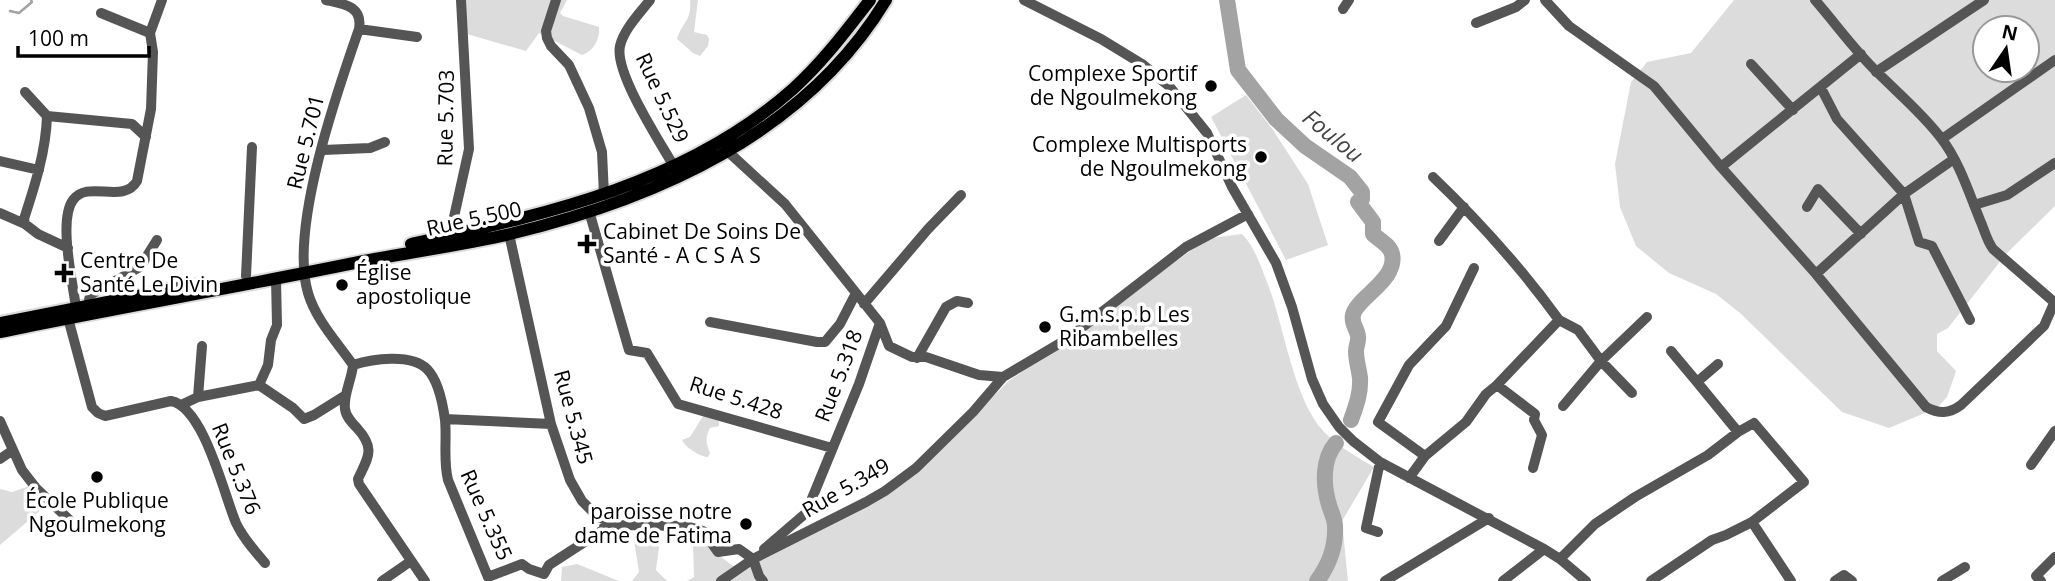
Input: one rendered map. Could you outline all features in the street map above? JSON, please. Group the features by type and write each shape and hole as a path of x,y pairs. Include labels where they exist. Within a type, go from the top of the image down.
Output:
{"main road":[{"name":"Rue 5.500","path":"724,147 793,89 843,36 870,0"},
{"name":"Rue 5.500","path":"0,332 78,311 246,276 304,270 509,234 589,211 677,172 771,124 803,100 854,45 886,0"},
{"name":"Rue 5.500","path":"0,323 276,279 304,270 508,223 677,172"}],"street":[{"path":"163,0 150,33 153,52 152,89 140,173 133,188 120,192 85,192 74,199 68,220 68,248 92,407 105,416 171,401 181,405 198,397 259,385 293,408 304,419 346,394"},
{"path":"326,0 355,9 359,13 359,29 416,37"},
{"name":"Rue 5.703","path":"450,235 469,149 461,0"},
{"path":"555,0 545,31 551,46 569,65 589,108 602,152 604,195"},
{"name":"Rue 5.529","path":"650,0 620,44 622,68 677,172"},
{"path":"1024,0 1142,64 1169,86 1207,133 1248,215 1276,263 1292,306 1311,379 1323,404 1339,427 1380,462 1544,549 1586,581"},
{"path":"1476,23 1516,7 1525,0"},
{"path":"1545,0 1569,26 1654,86 1926,407 1935,412 1952,412 2044,326 2055,302 1985,238 1974,205 1942,139 1876,72 1815,0"},
{"path":"1876,72 1984,0"},
{"path":"101,13 150,33"},
{"name":"Rue 5.701","path":"304,270 304,235 323,150 359,29"},
{"path":"1721,167 1861,54"},
{"path":"1942,139 2055,60"},
{"path":"1751,64 1793,110"},
{"path":"1821,88 1837,119 1904,194 1919,242 1932,246 1970,320"},
{"path":"25,92 47,116 132,124 146,137"},
{"path":"25,224 24,219 39,170 47,116"},
{"path":"323,150 370,148 385,142"},
{"path":"246,276 252,147"},
{"name":"Rue 5.318","path":"724,147 785,204 880,323 859,384 806,513 753,559"},
{"path":"1815,274 1904,194 1954,159"},
{"path":"0,161 39,170"},
{"path":"1974,205 2007,195 2055,163"},
{"path":"1433,177 1464,207 1540,294 1559,320 1578,330 1601,361 1632,393"},
{"path":"1807,207 1818,189 1861,234"},
{"path":"864,304 961,195"},
{"path":"1439,241 1464,207"},
{"name":"Rue 5.428","path":"589,211 629,350 647,353 678,404 832,448"},
{"path":"3,214 68,248"},
{"name":"Rue 5.349","path":"721,581 753,559 866,502 916,468 973,412 1003,377 1067,339 1186,247 1248,215"},
{"name":"Rue 5.345","path":"509,234 551,424 570,480 582,500 606,522"},
{"path":"78,311 90,295 140,267 157,240"},
{"path":"1425,456 1378,422 1409,365 1446,326 1474,268"},
{"path":"304,270 312,303 333,341 353,365 345,409 350,421 369,446 369,456 358,479 359,484 425,581"},
{"path":"259,385 268,365 271,340 277,325 276,279"},
{"path":"710,322 825,342 840,324 856,293"},
{"path":"917,358 946,307 957,301 968,303"},
{"path":"1563,406 1601,361 1647,317"},
{"path":"1409,478 1425,456 1466,422 1486,394 1559,320"},
{"path":"880,323 889,346 917,358 926,357 979,375 1003,377"},
{"path":"198,397 202,346"},
{"path":"1671,351 1738,432"},
{"name":"Rue 5.355","path":"353,365 382,358 418,363 427,368 440,394 445,419 445,468 448,480 488,577 522,564 544,574 550,565 603,530 606,522"},
{"path":"1697,382 1718,364"},
{"path":"1497,385 1535,414 1534,420 1542,435 1533,468"},
{"name":"Rue 5.376","path":"181,405 197,423 208,444 240,531 265,563"},
{"path":"445,419 551,424"},
{"path":"0,421 22,470 36,488 80,530"},
{"path":"1560,559 1595,524 1635,497 1708,455 1754,423 1804,482 1752,522 1712,540 1651,581"},
{"path":"2031,465 2055,431"},
{"path":"0,459 13,450"},
{"path":"1378,531 1366,528 1380,462"},
{"path":"1385,581 1489,518"},
{"path":"606,522 617,526 686,526 703,531 719,552 739,549 753,559 763,581"},
{"path":"1752,522 1791,581"},
{"path":"1503,581 1544,549"},
{"path":"2041,581 2036,576 2055,557"},
{"path":"382,581 411,561"},
{"path":"1942,581 1965,566"},
{"path":"1835,581 1844,575 1852,581"}],"shaded area":[{"path":"464,0 567,0 560,13 599,27 598,36 593,48 582,55 539,33 526,51 467,34"},
{"path":"690,0 698,0 694,32 707,35 709,39 708,46 700,56 677,39 688,17"},
{"path":"1734,0 2055,0 2055,206 2006,254 1948,328 1937,334 1937,351 1956,371 1947,397 1937,408 1889,428 1842,412 1740,313 1716,294 1669,273 1636,246 1620,207 1615,164 1631,82 1647,62 1691,53"},
{"name":"Complexe Multisports de Ngoulmekong","path":"1246,95 1273,130 1308,184 1328,245 1286,260 1211,117"},
{"path":"1242,234 1254,250 1267,282 1294,374 1309,410 1330,438 1374,467 1342,521 1348,581 687,581 694,577 693,546 700,541 733,566 742,568 921,466 1009,381 1203,242 1211,238"},
{"path":"705,413 719,421 719,426 710,428 707,435 710,453 708,457 693,451 682,440 690,437"},
{"path":"32,485 48,504 0,545 0,489 12,492"},
{"path":"640,533 659,547 656,570 667,581 632,581 639,572 633,534"},
{"path":"577,564 619,581 561,581 562,567"}],"waterway":[{"path":"10,11 19,13 31,0"},
{"name":"Foulou","path":"1227,0 1238,70 1276,119 1305,146 1350,177 1362,192 1362,199 1358,202 1373,222 1373,234 1387,245 1392,254 1389,272 1361,302 1353,315 1358,338 1356,355 1360,384 1351,420"},
{"name":"Foulou","path":"1317,581 1328,562 1334,541 1335,523 1327,497 1325,472 1331,449 1336,443"}],"place":[{"name":"Complexe Sportif de Ngoulmekong","path":"1211,86"},
{"name":"Complexe Multisports de Ngoulmekong","path":"1261,157"},
{"name":"Cabinet De Soins De Santé - A C S A S","path":"587,244"},
{"name":"Centre De Santé Le Divin","path":"64,273"},
{"name":"Église apostolique","path":"342,285"},
{"name":"G.m.s.p.b Les Ribambelles","path":"1045,327"},
{"name":"École Publique Ngoulmekong","path":"97,477"},
{"name":"paroisse notre dame de Fatima","path":"746,524"}]}
